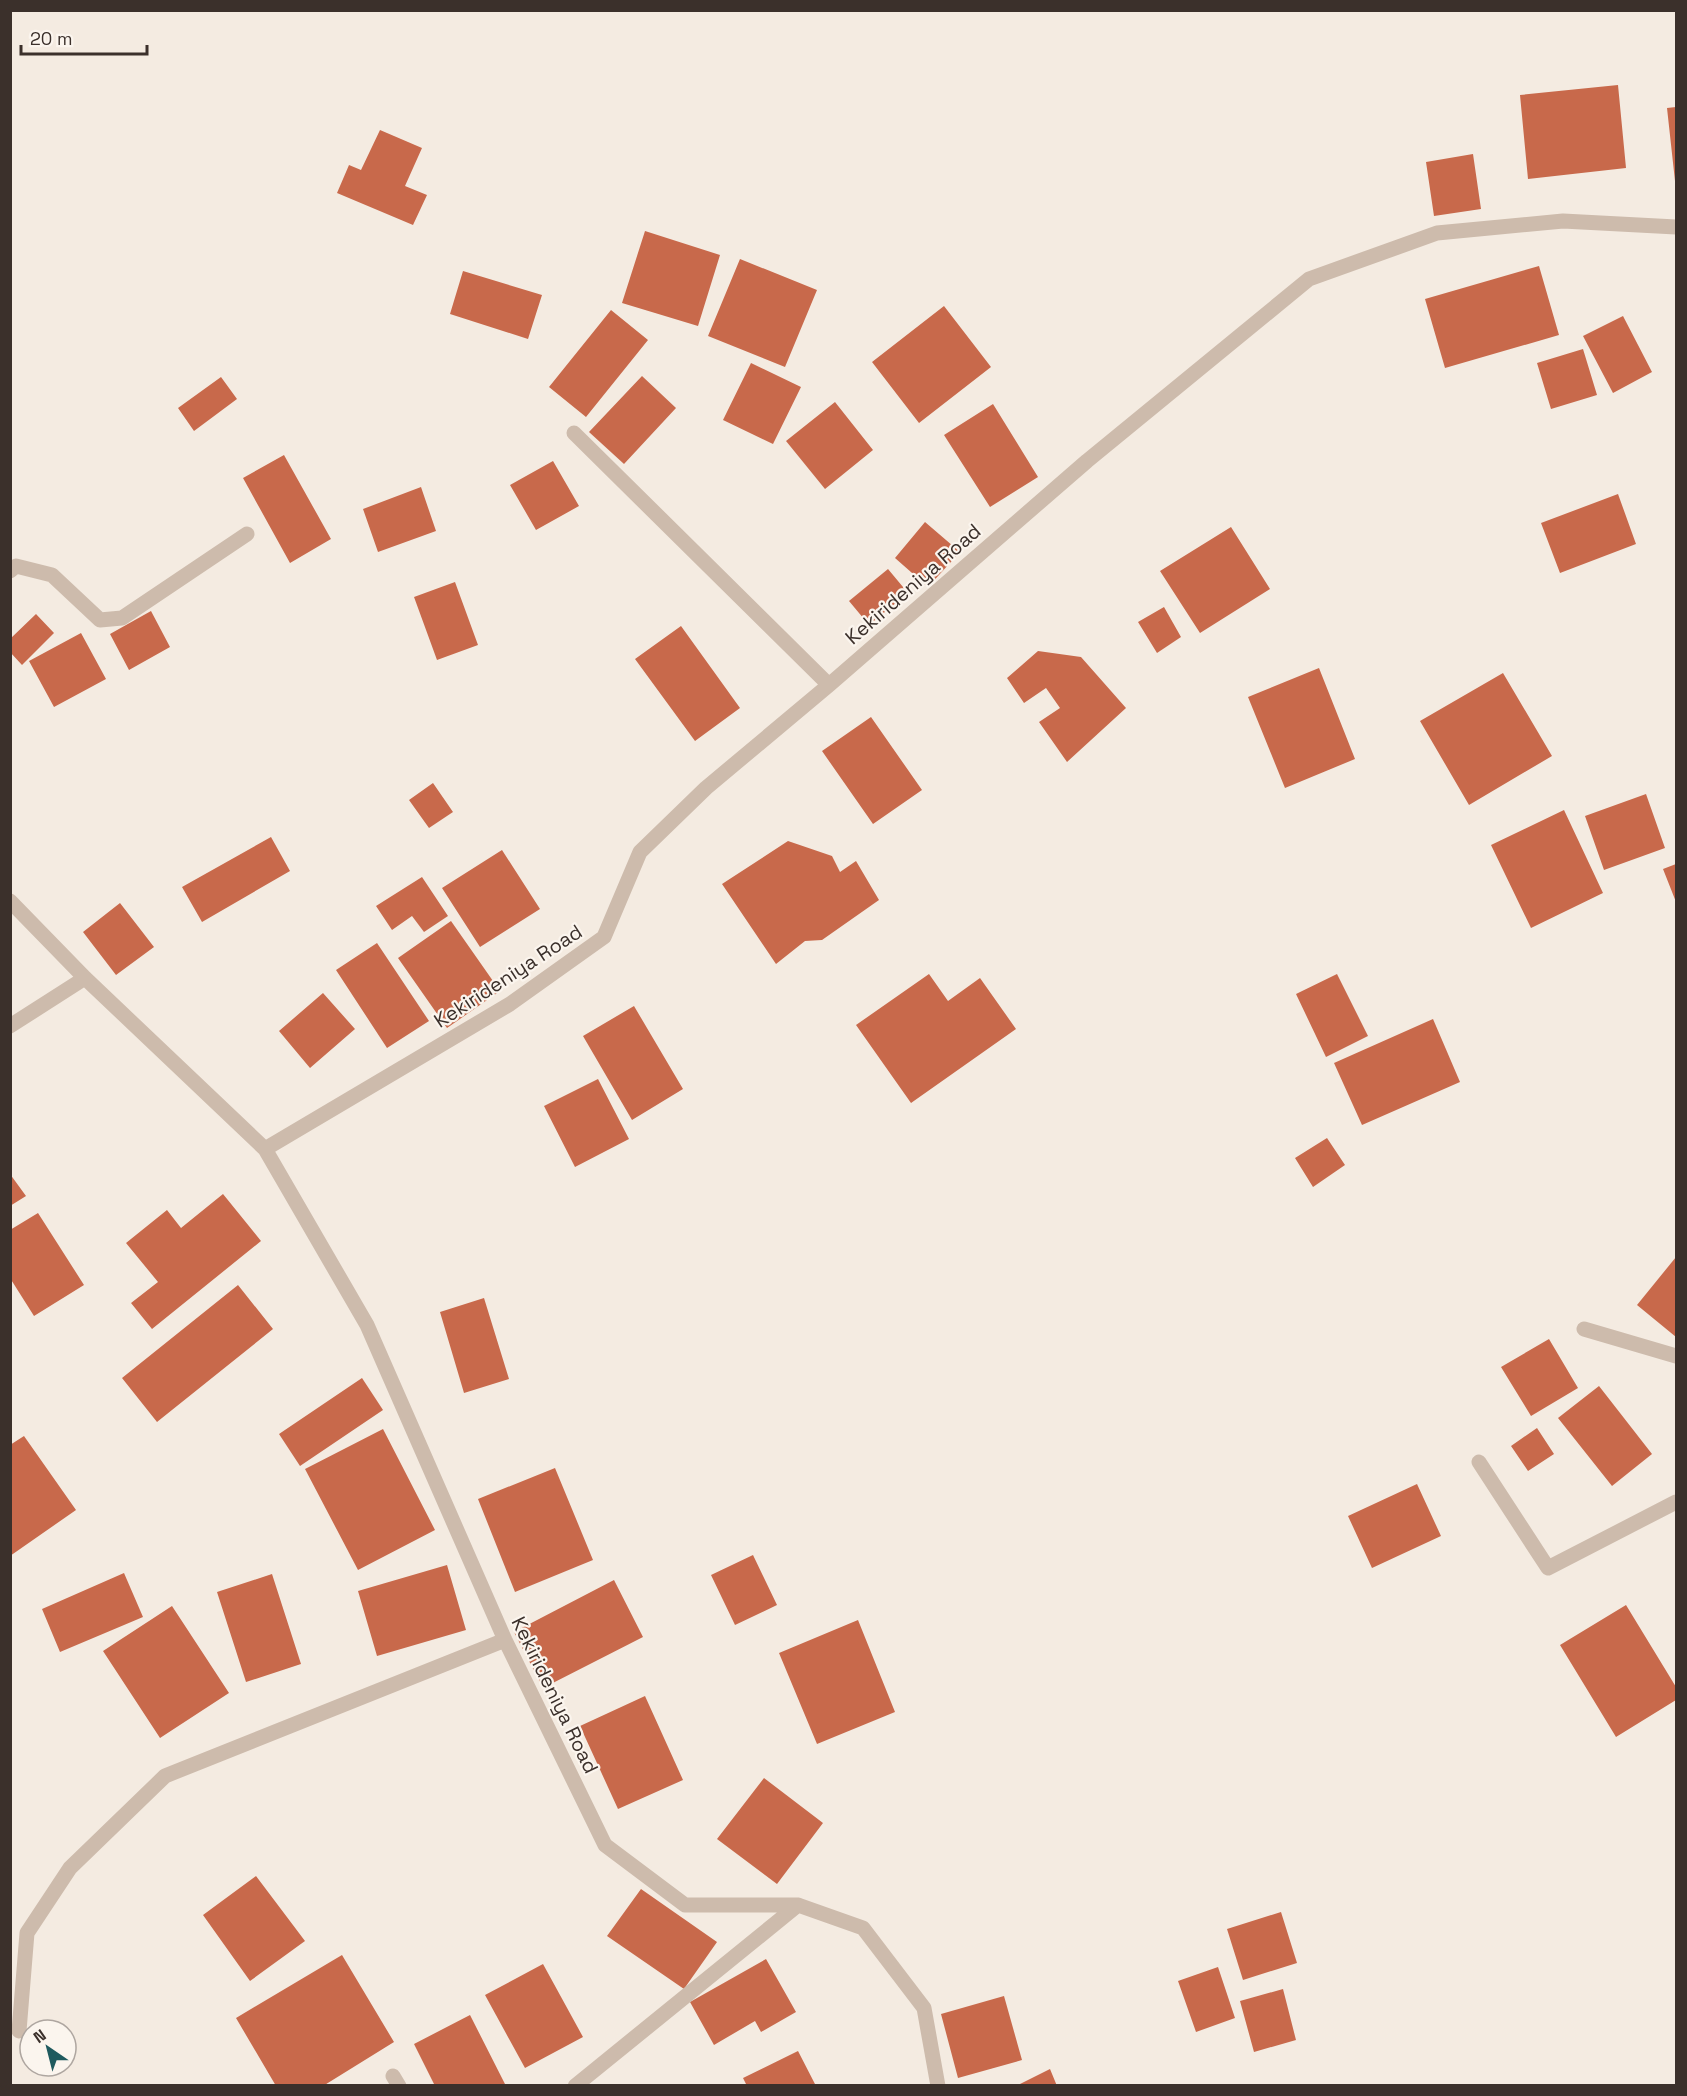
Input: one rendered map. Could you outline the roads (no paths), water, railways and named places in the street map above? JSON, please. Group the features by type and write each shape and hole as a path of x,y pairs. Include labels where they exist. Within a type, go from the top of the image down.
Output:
{"street":[{"name":"Kekirideniya Road","path":"265,1149 510,1004 604,937 640,852 706,788 829,685 1087,461 1310,279 1437,233 1563,221 1677,228"},
{"path":"574,433 829,685"},
{"path":"10,571 16,566 52,575 100,620 122,618 246,534"},
{"name":"Kekirideniya Road","path":"10,900 85,978 265,1149 367,1325 505,1641 605,1845 685,1905 798,1905 863,1928 924,2008 938,2085"},
{"path":"10,1026 85,978"},
{"path":"1584,1329 1677,1356"},
{"path":"1479,1462 1548,1568 1677,1502"},
{"path":"20,2018 27,1933 70,1868 165,1776 505,1641"},
{"path":"575,2085 798,1905"}]}
